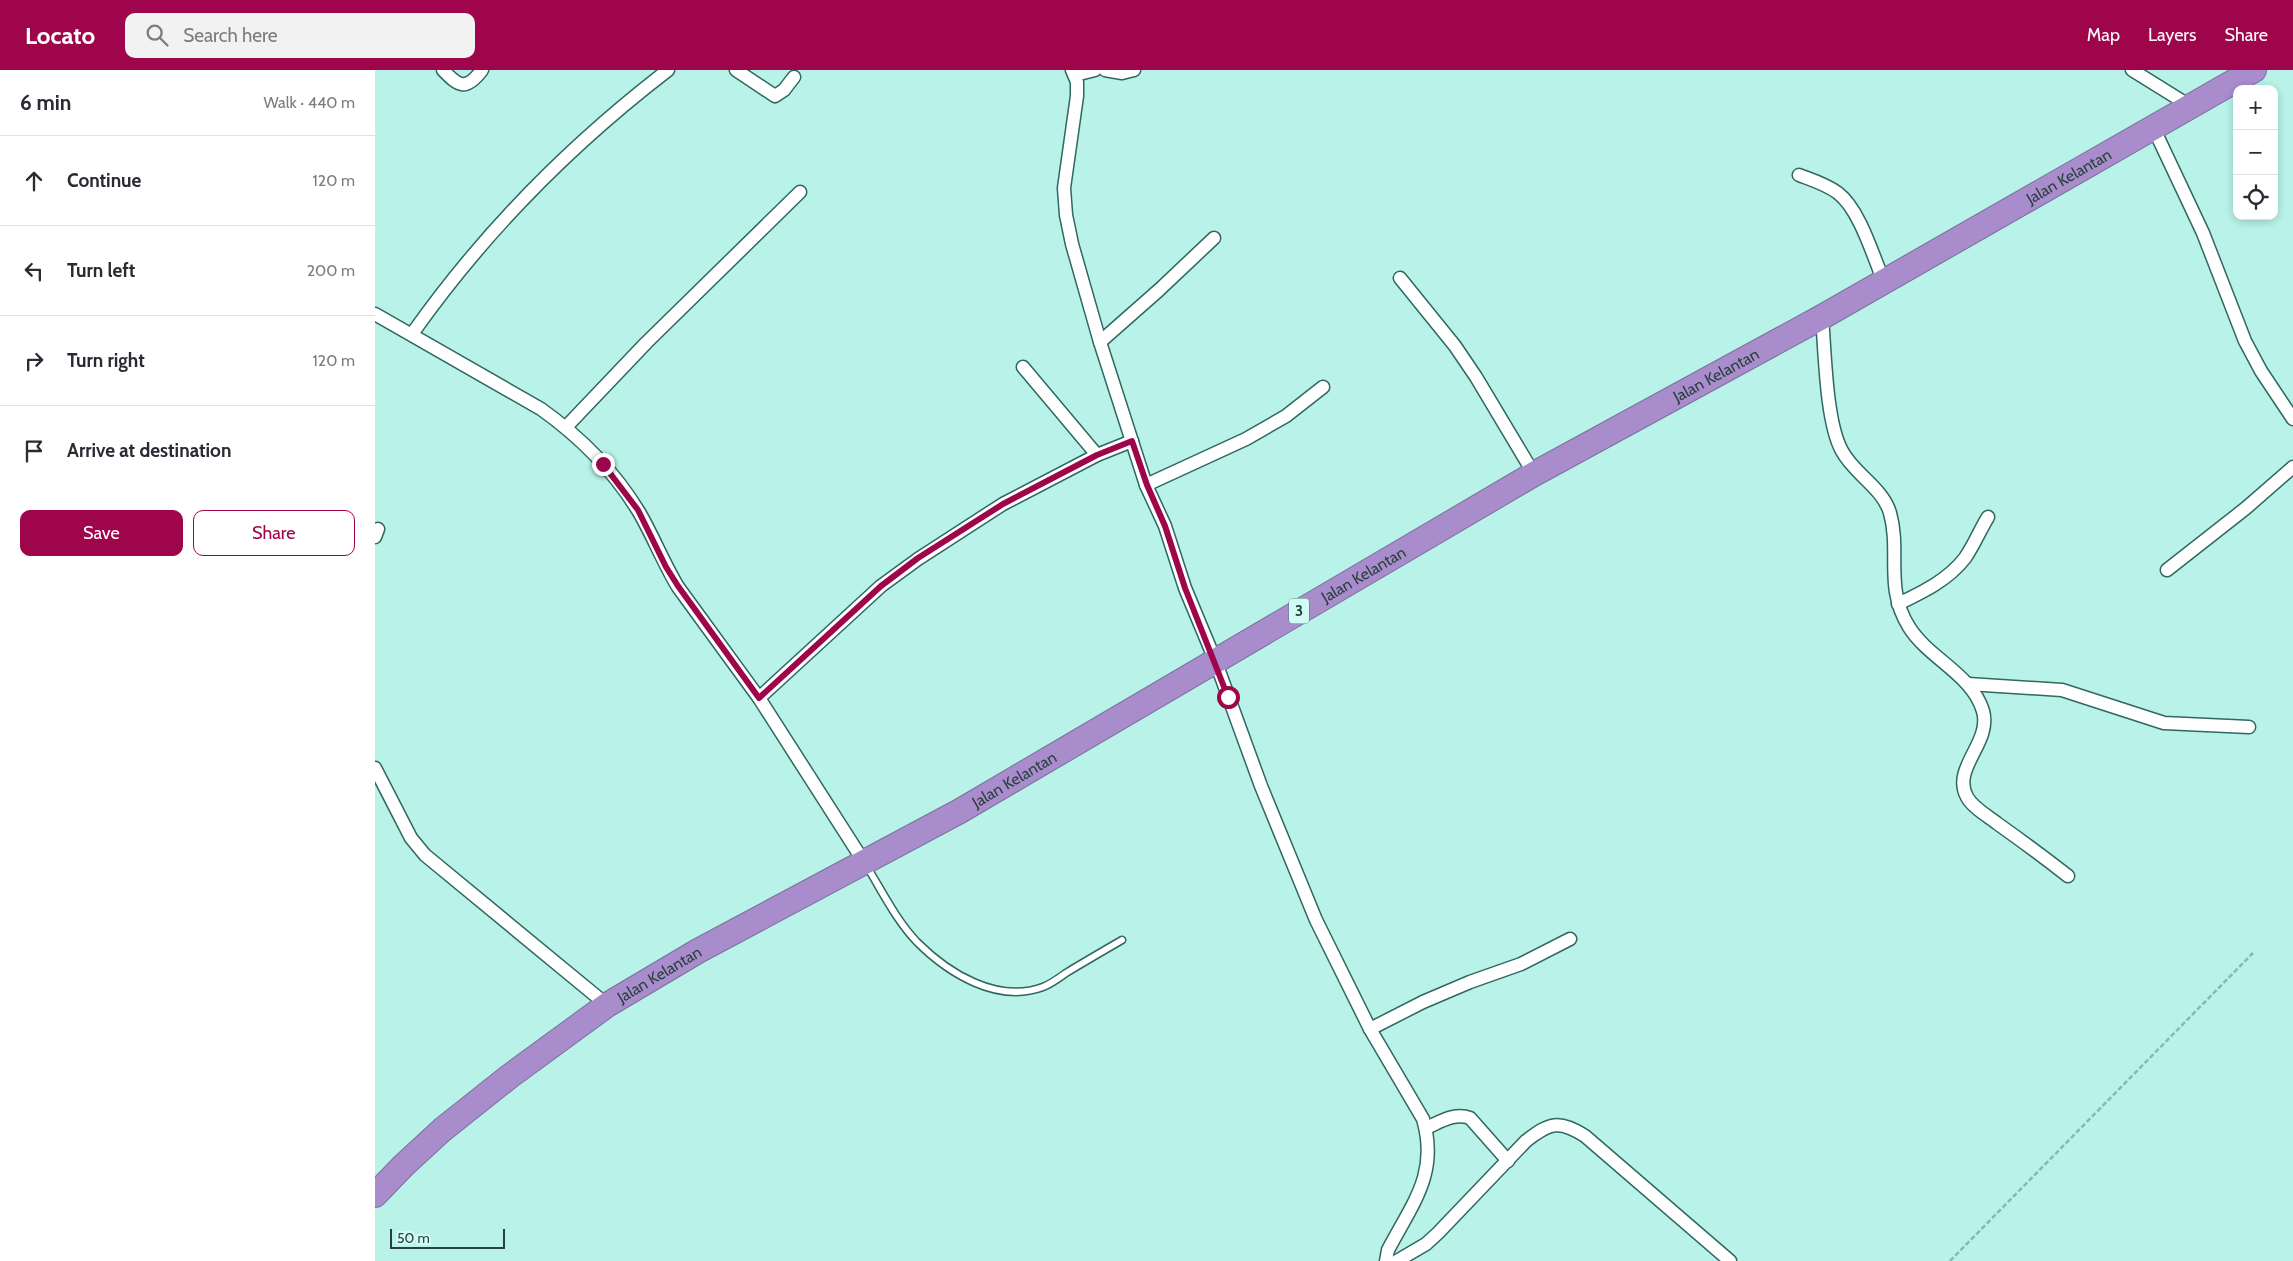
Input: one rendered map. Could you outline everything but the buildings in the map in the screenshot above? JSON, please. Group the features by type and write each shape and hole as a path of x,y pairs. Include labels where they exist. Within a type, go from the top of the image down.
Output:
{"highway":[{"name":"Jalan Kelantan","path":"375,1196 442,1130 510,1076 607,1005 698,951 960,811 1534,474 1822,317 2154,129 2253,70"}],"street":[{"path":"443,70 455,82 461,85 470,83 482,70"},
{"path":"412,334 452,278 524,197 605,121 668,70"},
{"path":"735,70 775,96 784,90 794,76"},
{"path":"1095,70 1073,73 1077,96 1064,202 1072,244 1100,342 1147,485 1165,526 1185,588 1215,660 1291,861 1316,920 1370,1029 1423,1119 1426,1128 1429,1156 1425,1179 1388,1250 1386,1261"},
{"path":"1105,70 1123,74 1134,70"},
{"path":"2132,70 2190,106"},
{"path":"2154,129 2203,233 2245,342 2261,371 2293,419"},
{"path":"1799,175 1822,183 1839,193 1850,207 1863,230 1884,282"},
{"path":"566,427 646,343 800,192"},
{"path":"1100,342 1214,238"},
{"path":"1400,278 1455,346 1476,377 1534,474"},
{"path":"375,314 541,409 566,427 603,464 638,510 666,567 678,586 759,698 864,862"},
{"path":"1822,317 1836,439 1852,468 1880,495 1890,512 1893,574 1899,604 1909,628 1968,684 1977,696 1983,712 1985,726 1980,742 1966,767 1963,786 1967,798 1981,811 2068,876"},
{"path":"1023,367 1097,455"},
{"path":"1147,485 1246,439 1286,416 1323,387"},
{"path":"759,698 881,586 918,558 1003,504 1097,455 1132,441"},
{"path":"2167,570 2246,508 2293,467"},
{"path":"1899,604 1926,590 1955,569 1965,557 1988,517"},
{"path":"1968,684 2062,690 2163,723 2249,727"},
{"path":"375,768 411,838 425,855 607,1005"},
{"path":"1370,1029 1423,1002 1470,982 1521,964 1570,939"},
{"path":"1426,1128 1450,1118 1463,1116 1470,1118 1508,1161"},
{"path":"1397,1261 1426,1244 1526,1141 1539,1131 1553,1125 1566,1126 1585,1136 1730,1261"}],"lane":[{"path":"864,862 902,924 917,942 965,978 995,989 1025,990 1043,987 1122,940"}],"path":[{"path":"1951,1261 2253,953"}],"route":[{"path":"603,464 638,510 666,567 678,586 759,698 881,586 918,558 1003,504 1097,455 1132,441 1147,485 1165,526 1185,588 1228,697"}]}
